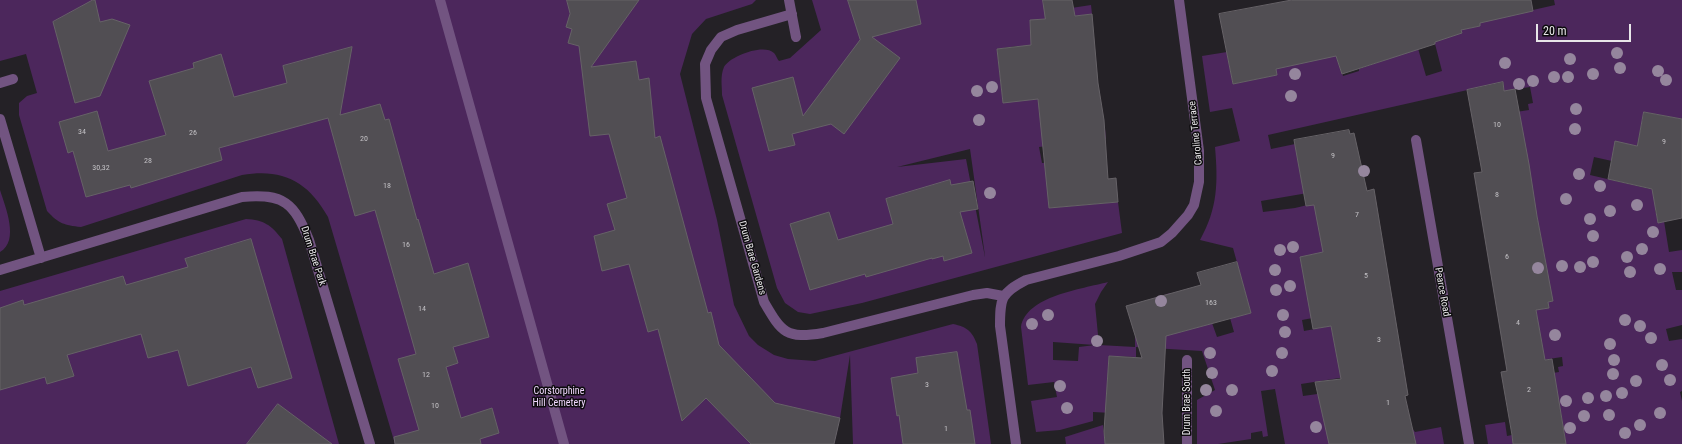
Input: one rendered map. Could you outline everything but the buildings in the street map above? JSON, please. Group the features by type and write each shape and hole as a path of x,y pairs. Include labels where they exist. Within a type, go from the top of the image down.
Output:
{"street":[{"path":"440,0 564,444"},
{"path":"789,0 796,37"},
{"name":"Caroline Terrace","path":"1003,296 1013,286 1034,278 1119,256 1161,242 1172,233 1188,215 1194,205 1199,182 1199,151 1179,0"},
{"name":"Drum Brae Gardens","path":"792,14 737,30 721,38 712,50 705,64 706,98 764,302 773,318 783,329 794,335 807,335 823,333 973,295 987,293 1003,296"},
{"path":"0,83 13,79"},
{"path":"0,119 41,258"},
{"name":"Pearce Road","path":"1416,140 1469,444"},
{"name":"Drum Brae Park","path":"0,270 242,197 268,196 286,203 294,210 300,219 309,240 370,444"},
{"path":"1003,296 1000,311 1000,326 1016,444"},
{"name":"Drum Brae South","path":"1186,444 1187,360"}],"green space":[{"name":"Corstorphine Hill Cemetery","path":"0,0 756,0 752,4 706,19 692,34 680,74 717,220 734,305 749,336 758,345 774,355 788,359 815,361 953,324 962,327 971,333 977,344 991,444 853,444 850,355 840,418 834,444 395,444 328,217 312,194 303,186 282,176 256,173 242,175 81,227 62,223 55,219 47,211 19,115 19,103 27,96 37,93 26,54 0,61"},
{"path":"812,0 1043,0 1045,12 1091,5 1092,14 1030,21 1030,30 1041,29 1044,56 1019,59 1017,46 997,49 1003,102 1038,99 1043,136 1105,129 1106,139 1039,147 1042,163 1057,162 1060,195 1048,196 1049,208 1118,202 1122,233 862,303 810,314 798,312 785,303 777,288 722,95 722,77 724,67 727,63 740,55 763,49 774,53 779,61 790,58 821,30","holes":["970,149 985,257 966,159 897,167"]},
{"path":"1451,0 1466,29 1480,26 1475,4 1524,12 1555,5 1554,0 1682,0 1682,119 1644,112 1637,146 1615,142 1612,161 1594,157 1590,175 1676,195 1655,209 1658,222 1664,221 1669,252 1682,250 1682,272 1672,272 1676,290 1682,290 1682,325 1666,329 1669,341 1682,339 1682,391 1680,392 1682,401 1682,444 1566,444 1561,413 1516,420 1547,374 1559,372 1558,367 1563,366 1562,357 1542,360 1541,341 1536,310 1549,308 1548,302 1552,301 1537,216 1482,224 1482,218 1520,212 1516,112 1529,110 1528,104 1533,103 1530,87 1504,91 1503,82 1268,135 1271,149 1300,143 1360,184 1261,201 1263,212 1295,208 1320,202 1340,249 1301,257 1303,273 1392,297 1393,303 1302,320 1304,331 1331,326 1337,356 1358,353 1402,359 1404,368 1301,384 1303,396 1339,391 1408,423 1415,432 1441,427 1444,444 1285,444 1275,389 1261,391 1268,436 1263,437 1262,431 1251,433 1251,439 1218,444 1197,444 1197,400 1215,390 1202,351 1136,347 1136,357 1109,356 1106,404 1132,414 1093,412 1093,421 1060,430 1036,432 1031,401 1057,397 1054,382 1028,385 1021,327 1025,316 1033,308 1044,301 1070,291 1108,282 1095,304 1099,345 1135,347 1135,335 1159,327 1151,299 1170,293 1181,332 1212,323 1217,337 1234,332 1230,318 1251,313 1233,248 1200,240 1210,217 1215,195 1215,147 1240,141 1232,108 1210,112 1202,56 1227,52 1233,84 1277,75 1276,69 1334,50 1343,76 1391,58 1387,47","holes":["1434,40 1442,71 1426,76 1417,45","1053,342 1095,345 1079,347 1078,361 1053,360"]},
{"path":"0,190 7,214 10,232 6,247 0,252"},
{"path":"246,219 267,224 282,239 339,444 0,444 0,291"},
{"path":"1505,422 1507,436 1512,435 1513,444 1488,444 1485,425"},
{"path":"1103,425 1105,444 1066,444 1065,437"}]}
